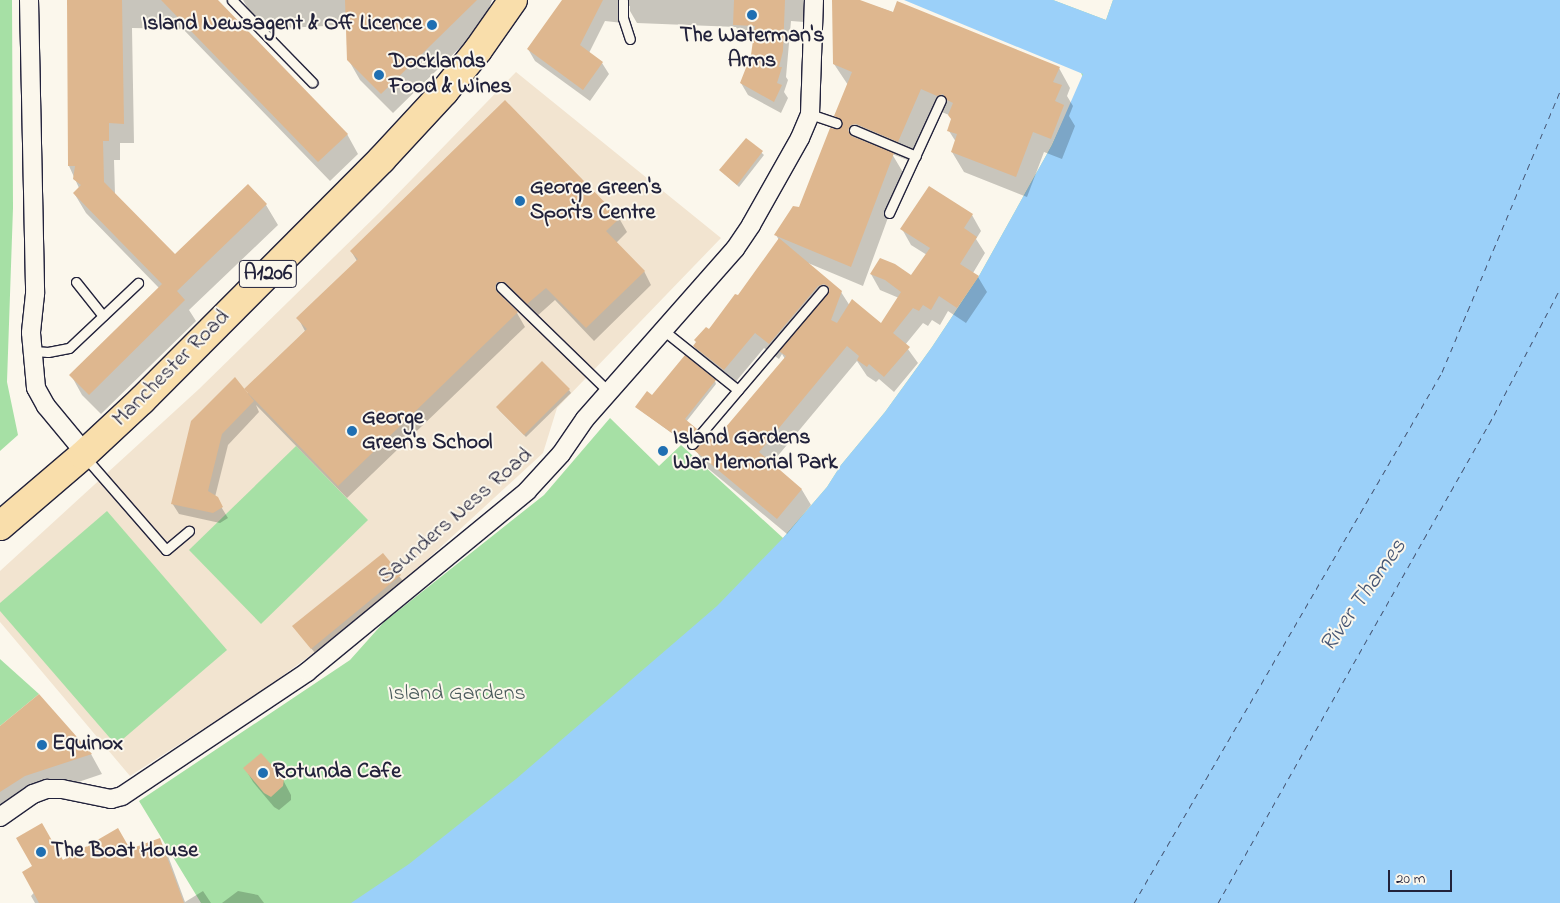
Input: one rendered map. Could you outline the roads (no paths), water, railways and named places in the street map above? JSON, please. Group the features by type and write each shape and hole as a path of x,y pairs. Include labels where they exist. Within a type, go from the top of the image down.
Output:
{"main road":[{"name":"Manchester Road","path":"0,526 84,454 142,400 415,125 478,50 513,0"}],"street":[{"path":"29,0 35,294 31,333 36,388 41,400 84,454"},
{"name":"Saunders Ness Road","path":"0,818 33,794 47,789 62,789 106,799 122,796 307,672 527,491 561,454 585,419 735,249 795,146 810,114 814,0"}],"lane":[{"path":"232,0 312,82"},
{"path":"623,0 623,18 630,39"},
{"path":"889,213 941,100"},
{"path":"810,114 836,123"},
{"path":"854,130 916,156"},
{"path":"76,282 103,316"},
{"path":"34,351 48,352 69,348 138,283"},
{"path":"501,287 609,392"},
{"path":"692,444 824,290"},
{"path":"663,330 738,390"},
{"path":"84,454 166,550 189,531"}],"water":[{"name":"River Thames","path":"904,0 1053,0 1106,20 1113,0 1560,0 1560,903 351,903 409,864 516,779 717,606 783,538 827,487 841,465 885,412 932,347 979,276 1052,145 1083,74"}],"place":[{"name":"The Waterman's Arms","path":"752,15"},
{"name":"Island Newsagent & Off Licence","path":"432,25"},
{"name":"Docklands Food & Wines","path":"379,75"},
{"name":"George Green's Sports Centre","path":"520,201"},
{"name":"George Green's School","path":"352,431"},
{"name":"Island Gardens War Memorial Park","path":"663,451"},
{"name":"Equinox","path":"42,745"},
{"name":"Rotunda Cafe","path":"263,773"},
{"name":"The Boat House","path":"41,852"}],"park label":[{"name":"Island Gardens","path":"457,695"}]}
